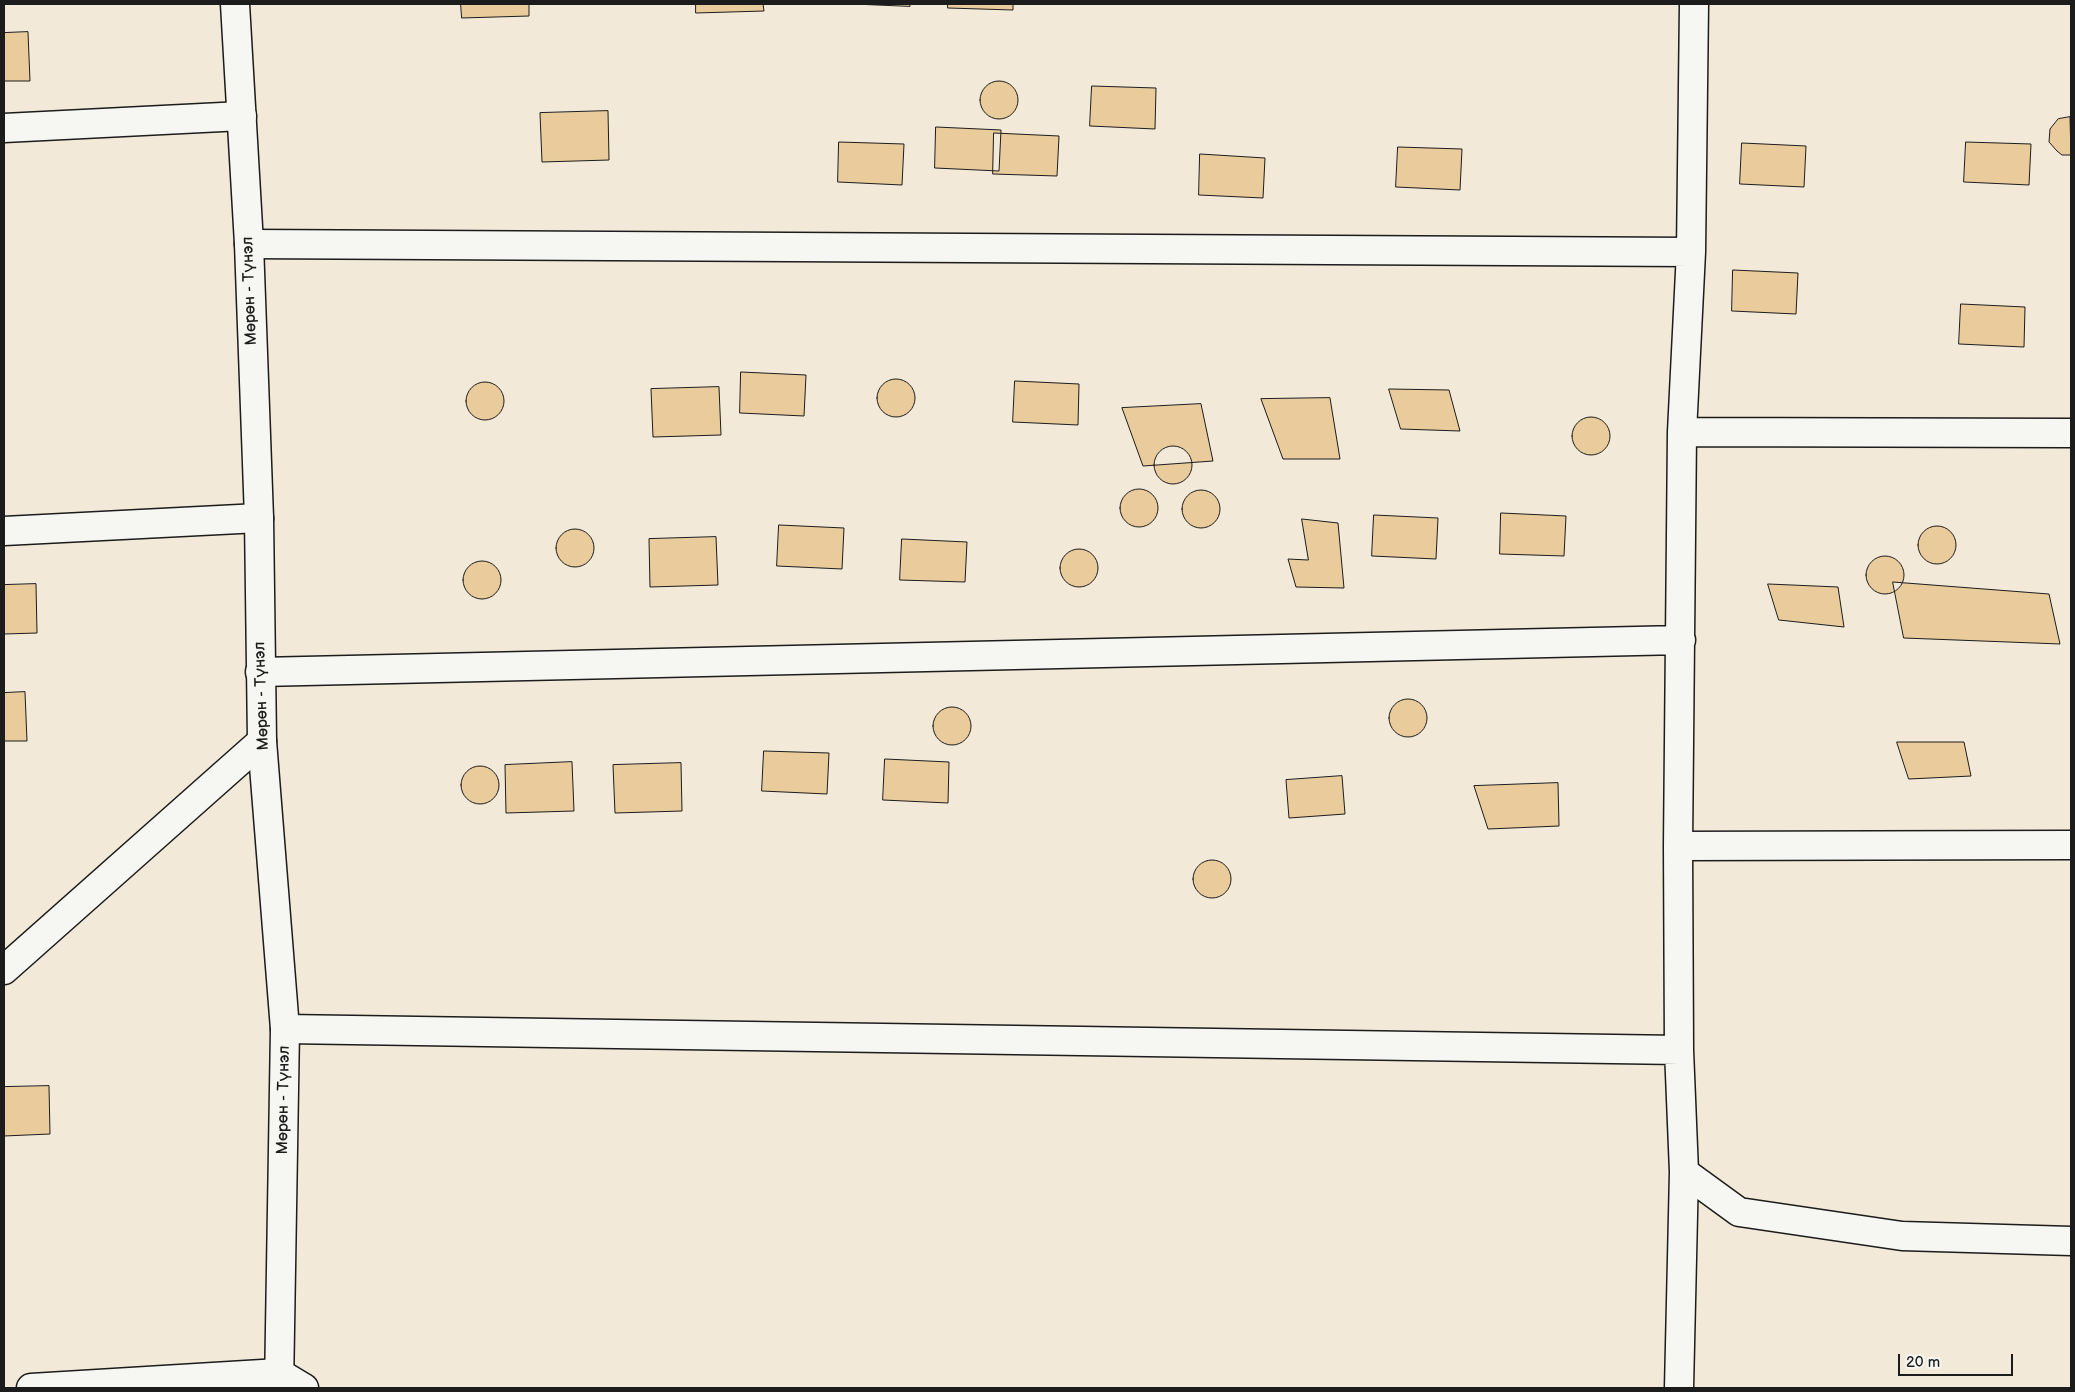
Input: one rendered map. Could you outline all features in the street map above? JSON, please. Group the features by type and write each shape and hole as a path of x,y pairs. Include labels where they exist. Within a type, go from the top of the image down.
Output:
{"street":[{"name":"Мөрөн - Түнэл","path":"234,4 249,244 259,518 262,741 285,1028 279,1381"},
{"path":"1679,1388 1684,1172 1680,1050 1678,846 1682,432 1691,252 1694,4"},
{"path":"4,128 242,116"},
{"path":"249,244 1691,252"},
{"path":"1682,432 2071,433"},
{"path":"4,531 259,518"},
{"path":"260,672 1681,640"},
{"path":"4,970 262,741"},
{"path":"1678,846 2071,845"},
{"path":"285,1028 1680,1050"},
{"path":"1684,1172 1740,1212 1902,1236 2071,1242"},
{"path":"31,1388 279,1381 304,1388"}],"building":[{"path":"461,4 529,4 529,16 462,18"},
{"path":"696,4 763,4 764,11 696,13"},
{"path":"854,4 910,4 910,6"},
{"path":"948,4 1013,4 1013,10 948,8"},
{"path":"28,32 30,81 4,81 4,33"},
{"path":"999,81 1006,82 1012,87 1017,93 1017,107 1012,113 1006,118 999,119 992,118 986,113 981,107 980,100 981,93 986,87 992,82"},
{"path":"1092,86 1156,88 1155,129 1090,126"},
{"path":"608,111 609,160 542,162 540,113"},
{"path":"2070,117 2071,155 2062,155 2049,142 2050,129 2058,119"},
{"path":"936,127 1001,130 999,171 935,168"},
{"path":"994,133 1059,136 1057,176 993,174"},
{"path":"839,142 904,144 902,185 838,182"},
{"path":"1966,142 2031,144 2029,185 1964,182"},
{"path":"1742,143 1806,146 1804,187 1740,184"},
{"path":"1398,147 1462,149 1460,190 1396,187"},
{"path":"1200,154 1265,158 1263,198 1199,195"},
{"path":"1733,270 1798,273 1796,314 1732,311"},
{"path":"1961,304 2025,307 2024,347 1959,344"},
{"path":"741,372 806,375 804,416 740,413"},
{"path":"896,379 903,380 909,385 914,391 914,405 909,411 903,416 896,417 889,416 883,411 878,405 877,398 878,391 883,385 889,380"},
{"path":"1015,381 1079,384 1078,425 1013,422"},
{"path":"485,382 499,387 504,401 499,415 485,420 471,415 466,401 471,387"},
{"path":"719,387 721,435 653,437 651,389"},
{"path":"1389,389 1449,390 1460,431 1401,429"},
{"path":"1330,398 1340,459 1283,459 1261,399"},
{"path":"1201,404 1213,461 1143,466 1122,408"},
{"path":"1591,417 1598,418 1604,423 1609,429 1609,443 1604,449 1598,454 1591,455 1584,454 1578,449 1573,443 1572,436 1573,429 1578,423 1584,418"},
{"path":"1173,446 1180,447 1186,452 1191,458 1191,472 1186,478 1180,483 1173,484 1166,483 1160,478 1155,472 1154,465 1155,458 1160,452 1166,447"},
{"path":"1139,489 1146,490 1152,495 1157,501 1157,515 1152,521 1146,526 1139,527 1132,526 1126,521 1121,515 1120,508 1121,501 1126,495 1132,490"},
{"path":"1201,490 1208,491 1214,496 1219,502 1219,516 1214,522 1208,527 1201,528 1194,527 1188,522 1183,516 1182,509 1183,502 1188,496 1194,491"},
{"path":"1501,513 1566,516 1564,556 1500,554"},
{"path":"1374,515 1438,518 1436,559 1372,556"},
{"path":"1302,519 1338,523 1344,588 1296,587 1288,559 1308,560"},
{"path":"779,525 844,528 842,569 777,566"},
{"path":"1937,526 1944,527 1950,532 1955,538 1955,552 1950,558 1944,563 1937,564 1930,563 1924,558 1919,552 1918,545 1919,538 1924,532 1930,527"},
{"path":"575,529 589,534 594,548 589,562 575,567 561,562 556,548 561,534"},
{"path":"716,537 718,585 650,587 649,539"},
{"path":"902,539 967,542 965,582 900,580"},
{"path":"1079,549 1086,550 1092,555 1097,561 1097,575 1092,581 1086,586 1079,587 1072,586 1066,581 1061,575 1060,568 1061,561 1066,555 1072,550"},
{"path":"1885,556 1892,557 1898,562 1903,568 1903,582 1898,588 1892,593 1885,594 1878,593 1872,588 1867,582 1866,575 1867,568 1872,562 1878,557"},
{"path":"482,561 496,566 501,580 496,594 482,599 468,594 463,580 468,566"},
{"path":"1893,582 2049,594 2060,644 1904,638"},
{"path":"36,584 37,633 4,634 4,585"},
{"path":"1768,584 1838,587 1844,627 1779,620"},
{"path":"25,692 27,741 4,741 4,693"},
{"path":"1408,699 1415,700 1421,705 1426,711 1426,725 1421,731 1415,736 1408,737 1401,736 1395,731 1390,725 1389,718 1390,711 1395,705 1401,700"},
{"path":"952,707 959,708 965,713 970,719 970,733 965,739 959,744 952,745 945,744 939,739 934,733 933,726 934,719 939,713 945,708"},
{"path":"1897,742 1964,742 1971,776 1909,779"},
{"path":"764,751 829,753 827,794 762,791"},
{"path":"885,759 949,762 948,803 883,800"},
{"path":"572,762 574,811 506,813 505,765"},
{"path":"681,763 682,811 615,813 613,765"},
{"path":"480,766 494,771 499,785 494,799 480,804 466,799 461,785 466,771"},
{"path":"1342,776 1345,814 1289,818 1286,780"},
{"path":"1558,783 1559,826 1488,829 1474,786"},
{"path":"1212,860 1219,861 1225,866 1230,872 1230,886 1225,892 1219,897 1212,898 1205,897 1199,892 1194,886 1193,879 1194,872 1199,866 1205,861"},
{"path":"49,1086 50,1134 4,1136 4,1087"}]}
